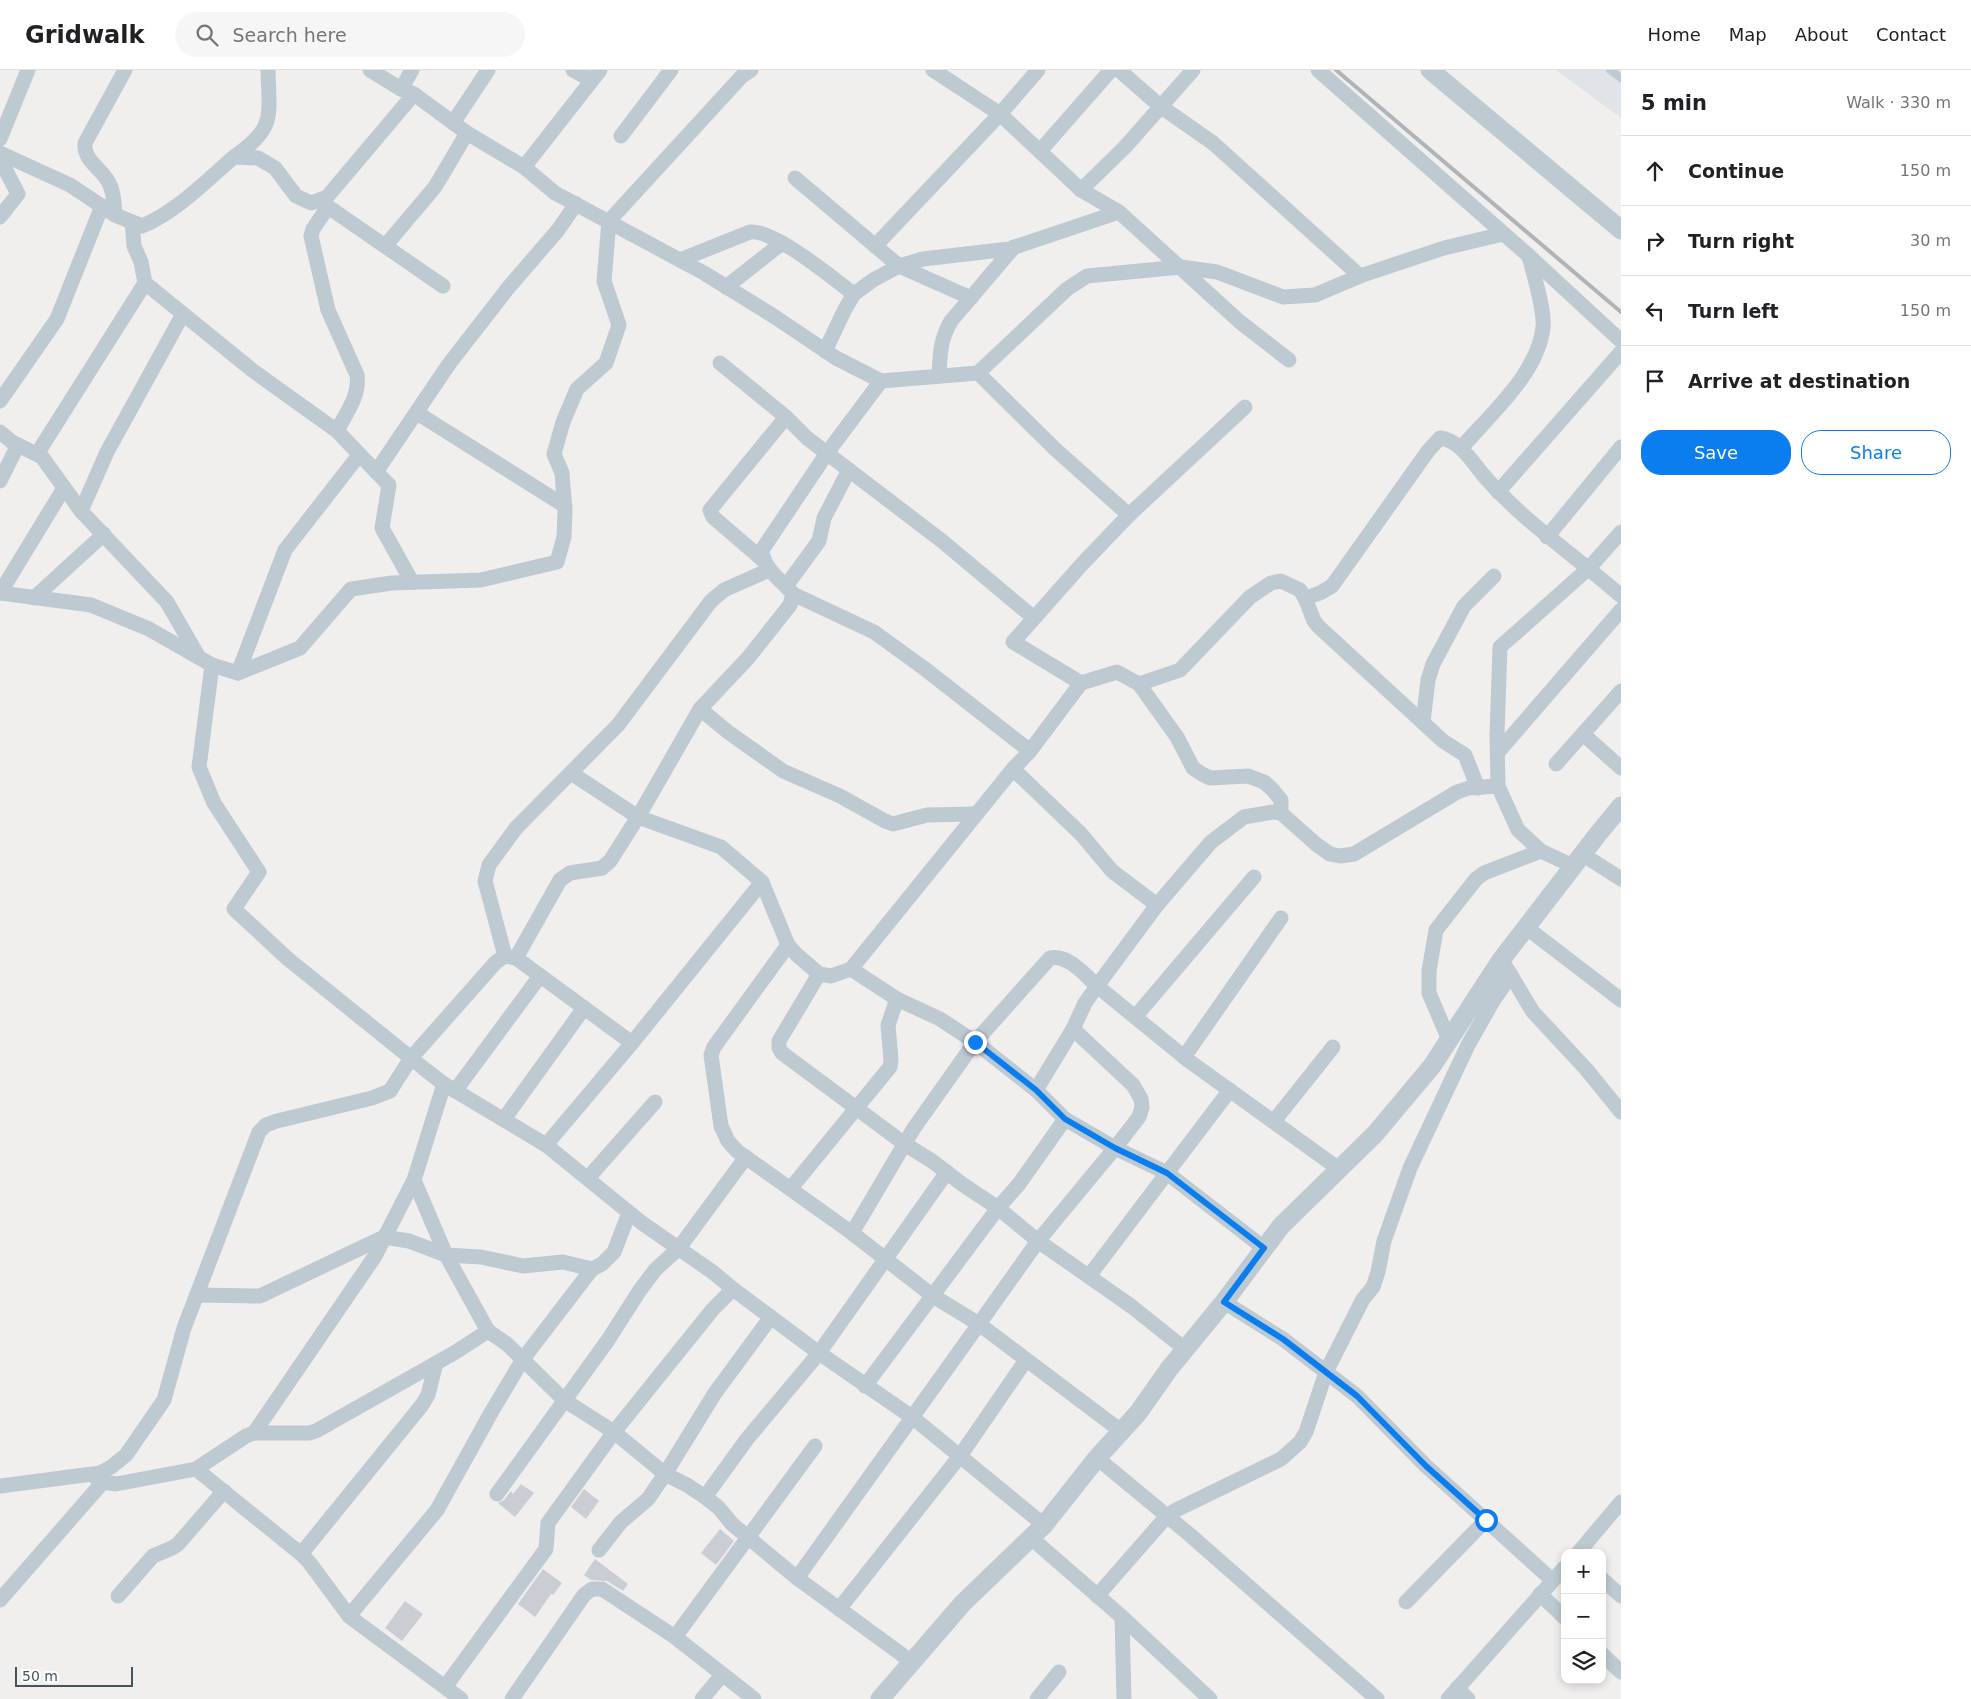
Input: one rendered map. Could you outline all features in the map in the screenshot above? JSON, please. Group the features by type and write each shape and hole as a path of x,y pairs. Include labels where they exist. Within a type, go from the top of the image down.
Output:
{"street":[{"path":"0,139 28,70"},
{"path":"0,402 57,319 109,210 110,183 87,157 84,150 85,143 125,70"},
{"path":"0,153 70,185 109,210 142,226 154,221 259,137 269,117 268,70"},
{"path":"370,70 408,91 467,133 524,167 555,193 609,221 650,246 680,260 726,287 836,358 881,381 978,373 1067,290 1087,276 1181,267 1217,272 1283,297 1315,295 1360,276 1444,248 1503,234"},
{"path":"337,432 356,394 358,385 357,375 328,310 311,236 327,196 408,91 412,70"},
{"path":"453,123 488,70"},
{"path":"524,167 595,75 573,70"},
{"path":"621,136 671,70"},
{"path":"934,70 1000,114 1081,190 1120,212 1240,322 1289,360"},
{"path":"875,246 1000,114 1038,70"},
{"path":"1040,152 1111,70"},
{"path":"1119,70 1160,106 1213,143 1360,276"},
{"path":"1081,190 1125,147 1192,70"},
{"path":"1318,70 1621,341"},
{"path":"64,488 0,593 91,605 149,629 212,665 238,673 300,648 351,589 392,583 481,580 557,562 564,537 564,506 562,473 554,454 563,422 577,389 606,363 619,325 604,281 609,221 743,72"},
{"path":"1441,74 1551,172 1621,230"},
{"path":"385,246 435,188 467,133"},
{"path":"234,157 258,158 275,168 296,196 311,203 323,204 443,286"},
{"path":"0,160 18,194 0,217"},
{"path":"795,178 899,266 971,298"},
{"path":"376,472 448,364 508,288 558,230 576,204"},
{"path":"825,351 844,309 854,294 873,280 899,266 923,258 998,251 1120,212"},
{"path":"132,222 134,246 141,262 145,283 252,370 337,432 389,485 382,528 412,582"},
{"path":"680,260 750,232 757,231 782,243 854,294"},
{"path":"726,287 782,243"},
{"path":"939,376 941,343 946,330 1014,247"},
{"path":"1461,448 1517,384 1538,349 1544,325 1538,292 1528,256"},
{"path":"37,454 145,283"},
{"path":"81,511 107,452 183,314"},
{"path":"1498,492 1621,352"},
{"path":"720,363 786,417 807,438 942,541 1034,618"},
{"path":"978,373 1056,449 1129,515"},
{"path":"766,565 762,550 827,453 881,381"},
{"path":"1081,683 1013,642 1083,563 1129,515 1245,407"},
{"path":"417,412 564,506"},
{"path":"786,417 710,510 713,517 766,565 789,590 874,632 925,669 1030,751"},
{"path":"0,432 18,445 42,458 81,511 167,602 198,656"},
{"path":"1305,598 1320,593 1332,586 1440,438 1448,439 1461,448 1498,492 1547,537 1589,568 1621,596"},
{"path":"0,481 18,445"},
{"path":"1547,537 1621,447"},
{"path":"238,673 286,550 359,455"},
{"path":"0,1600 97,1478 126,1455 164,1400 181,1337 259,1132 266,1125 277,1121 390,1092 411,1058 496,962 511,957 560,880 570,874 602,868 610,861 638,817 700,708 748,658 790,605 789,590 819,541 824,518 849,470"},
{"path":"1621,532 1589,568 1500,647 1497,735 1498,786 1518,830 1542,851 1578,860 1621,878"},
{"path":"34,598 104,534"},
{"path":"632,1044 540,976 511,957 485,881 488,865 516,828 618,725 711,601 724,590 766,565"},
{"path":"1423,722 1428,680 1434,664 1464,606 1494,576"},
{"path":"1140,684 1180,670 1250,597 1271,583 1280,581 1300,590 1314,621 1319,627 1443,741 1465,755 1478,788"},
{"path":"1498,752 1621,610"},
{"path":"212,665 199,768 214,804 259,872 234,909 288,959 411,1058 450,1087 546,1145 629,1213 714,1273 733,1290 819,1353 912,1417 960,1456 1037,1531 1097,1596 1210,1699"},
{"path":"571,773 638,817 721,847 762,882 788,945 819,974 830,976 851,969 976,814 1030,751 1081,683 1117,672 1140,684 1177,737 1193,768 1210,778 1248,776 1264,782 1280,800 1282,813"},
{"path":"1556,764 1621,691"},
{"path":"700,708 728,732 783,771 840,796 885,821 893,824 927,815 976,814"},
{"path":"1583,734 1621,768"},
{"path":"1013,769 1081,834 1112,871 1157,905"},
{"path":"1036,1090 1073,1029 1085,1003 1157,905 1211,842 1236,822 1244,817 1254,815 1273,812 1282,813 1317,845 1330,854 1340,856 1354,854 1457,792 1498,786"},
{"path":"1097,1596 1167,1516 1281,1459 1290,1453 1300,1442 1306,1432 1326,1372 1363,1299 1373,1287 1384,1241 1410,1168 1468,1045 1492,1001 1506,967 1527,928 1621,806"},
{"path":"1449,1040 1429,993 1429,972 1436,930 1476,879 1484,873 1542,851"},
{"path":"1134,1017 1254,877"},
{"path":"546,1145 632,1044 762,882"},
{"path":"1184,1057 1281,918"},
{"path":"1527,928 1621,1000"},
{"path":"788,945 714,1047 711,1055 724,1134 737,1151 852,1232 933,1296 979,1324 1121,1431"},
{"path":"852,1232 906,1145 914,1128 975,1042 1050,958 1056,956 1068,961 1184,1057 1339,1169"},
{"path":"880,1699 963,1602 1037,1531 1097,1458 1138,1413 1185,1349 1224,1302 1281,1226 1375,1134 1432,1066 1449,1040 1506,967"},
{"path":"1506,967 1533,1012 1586,1069 1621,1112"},
{"path":"851,969 897,999 940,1020 975,1042 1036,1090 1065,1119 1115,1148 1167,1173 1264,1248"},
{"path":"819,974 779,1041 779,1048 782,1053 906,1145 998,1208 1038,1241 1131,1306 1185,1349"},
{"path":"254,1433 375,1256 414,1180 450,1087 540,976"},
{"path":"791,1188 890,1067 888,1025 897,999"},
{"path":"504,1119 584,1008"},
{"path":"797,1578 1038,1241 1139,1117 1142,1099 1133,1085 1073,1029"},
{"path":"1274,1121 1333,1047"},
{"path":"1090,1276 1230,1090"},
{"path":"588,1178 654,1102"},
{"path":"865,1386 998,1208 1019,1184 1065,1119"},
{"path":"497,1494 608,1340 640,1290 655,1270 679,1248 746,1157"},
{"path":"705,1497 747,1439 819,1353 947,1172"},
{"path":"414,1180 446,1255 488,1331 508,1344 564,1400 614,1432 666,1474 705,1497 719,1508 732,1524 797,1578 912,1662"},
{"path":"349,1616 437,1510 492,1410 523,1359 592,1269 602,1264 614,1252 629,1213"},
{"path":"197,1295 260,1296 384,1237 409,1240 446,1255 480,1256 523,1266 563,1262 592,1269"},
{"path":"444,1687 546,1549 548,1523 614,1432 713,1309 733,1290"},
{"path":"1224,1302 1283,1339 1357,1396 1426,1466 1552,1580"},
{"path":"599,1550 621,1522 648,1499 666,1474 715,1393 771,1317"},
{"path":"0,1486 97,1478 116,1484 196,1469 246,1436 254,1433 309,1433 316,1431 436,1364 488,1331"},
{"path":"839,1609 960,1456 1026,1360"},
{"path":"301,1554 422,1405 428,1395 436,1364"},
{"path":"675,1637 815,1446"},
{"path":"1097,1458 1167,1516 1377,1699"},
{"path":"196,1469 301,1554 349,1616 461,1699"},
{"path":"118,1596 153,1556 178,1544 224,1492"},
{"path":"1581,1549 1621,1502"},
{"path":"1406,1602 1486,1520"},
{"path":"1468,1699 1452,1694 1561,1571"},
{"path":"1606,1583 1621,1596"},
{"path":"512,1699 584,1595 592,1589 602,1589 675,1637 754,1699"},
{"path":"1540,1594 1561,1614"},
{"path":"1122,1617 1124,1699"},
{"path":"1606,1658 1621,1672"},
{"path":"1037,1699 1059,1672"},
{"path":"702,1699 722,1675"}],"lane":[{"path":"1610,70 1621,78"}],"shaded area":[{"path":"1556,70 1621,70 1621,118"}],"building":[{"path":"521,1484 534,1493 515,1517 498,1503 504,1500 511,1491 513,1494"},
{"path":"584,1489 599,1501 586,1519 571,1507"},
{"path":"720,1529 734,1541 716,1565 701,1553"},
{"path":"595,1559 628,1584 623,1591 607,1581 591,1580 584,1575"},
{"path":"543,1569 562,1583 553,1595 551,1594 535,1617 518,1604"},
{"path":"405,1601 423,1614 402,1641 385,1628"}],"railway":[{"path":"1336,70 1621,312"}],"route":[{"path":"975,1042 1036,1090 1065,1119 1115,1148 1167,1173 1264,1248 1224,1302 1283,1339 1357,1396 1426,1466 1486,1520"}]}
